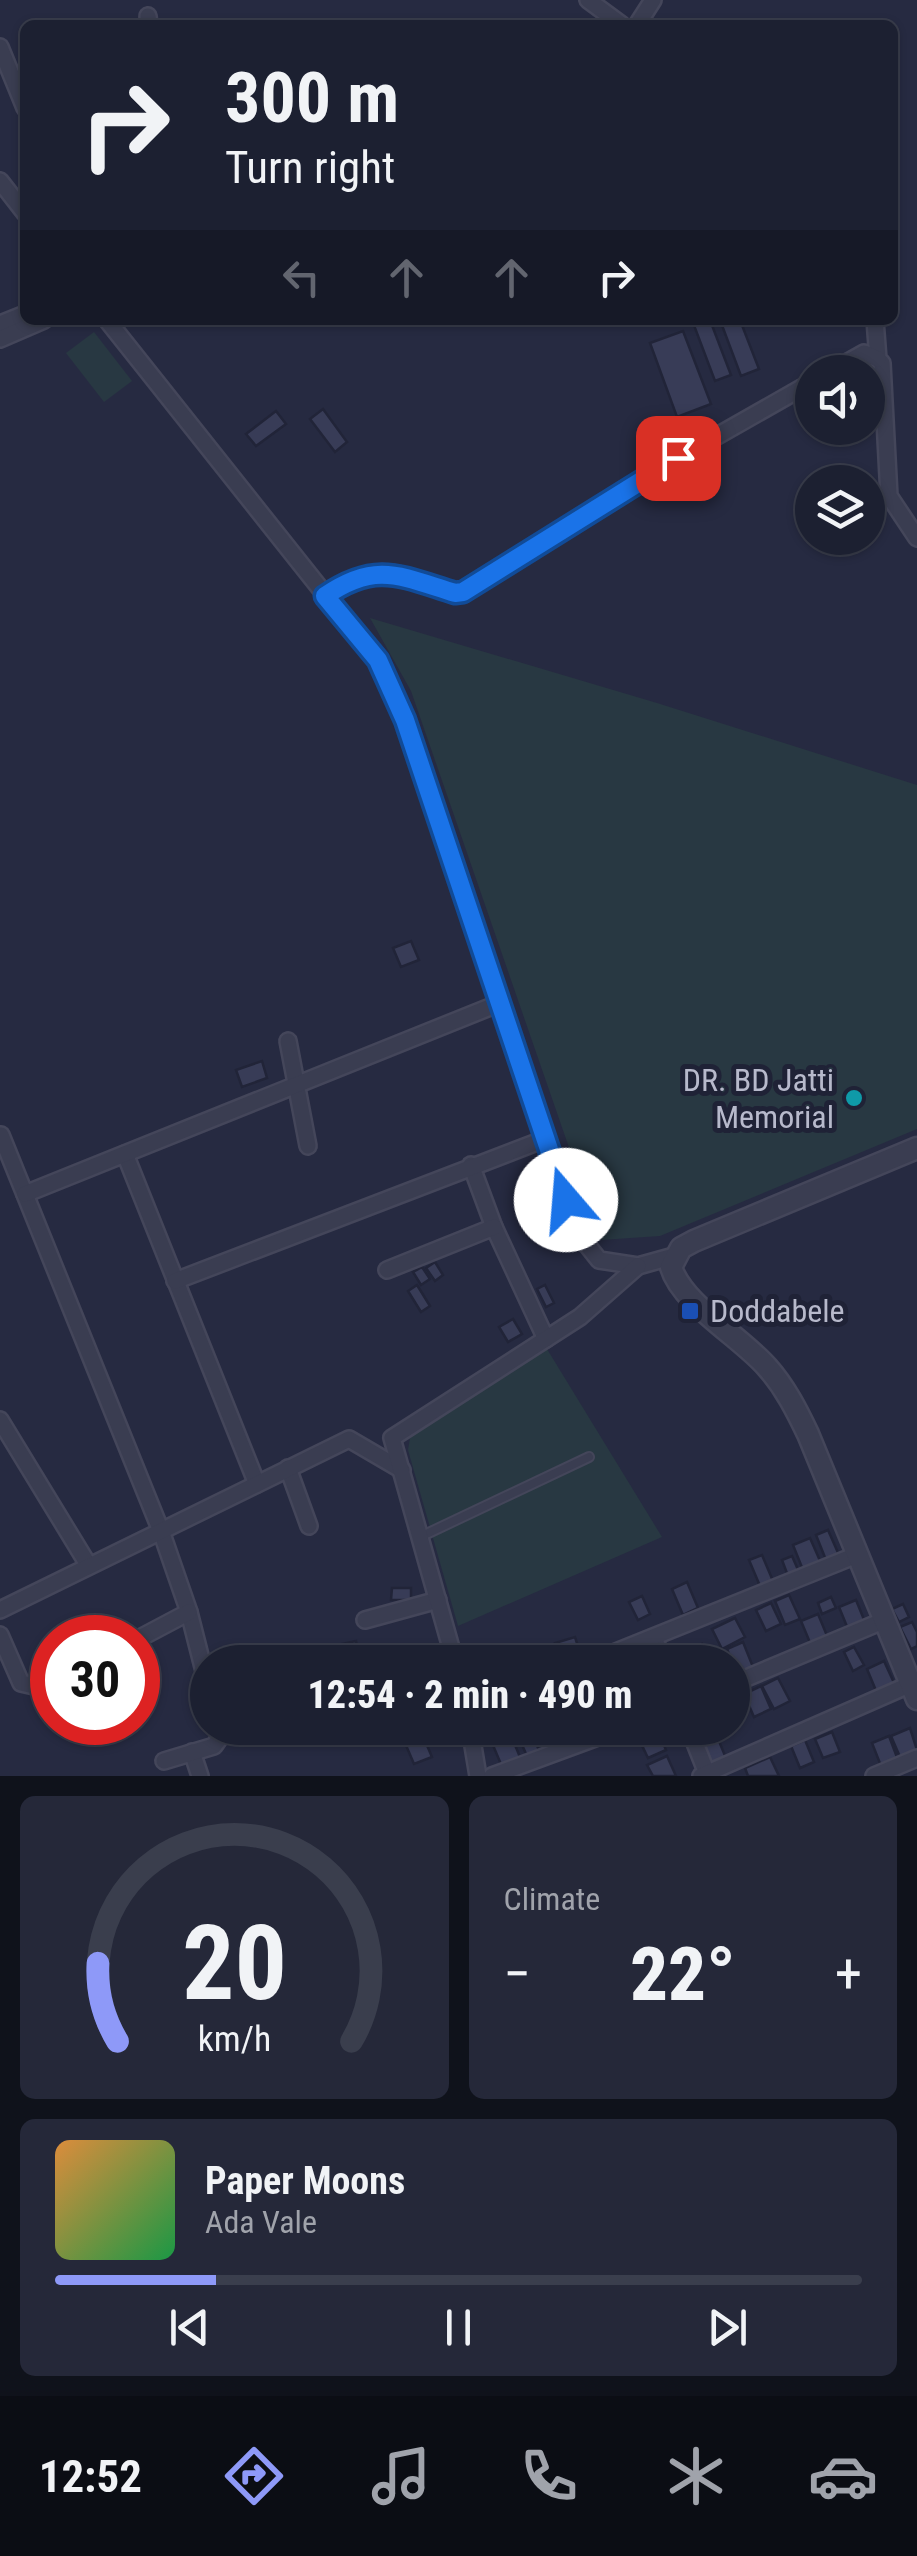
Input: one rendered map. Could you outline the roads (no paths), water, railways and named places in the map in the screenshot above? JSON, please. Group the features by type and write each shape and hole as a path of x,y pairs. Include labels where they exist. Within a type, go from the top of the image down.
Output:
{"street":[{"path":"588,0 615,20"},
{"path":"0,47 20,94"},
{"path":"0,180 20,206"},
{"path":"0,339 32,325"},
{"path":"111,325 378,660 405,720 576,1231 599,1260 638,1266 674,1256 694,1241 917,1148"},
{"path":"875,325 878,355"},
{"path":"325,596 345,582 372,573 398,574 455,593 470,589 645,477 795,392"},
{"path":"885,430 888,496 917,538"},
{"path":"26,1194 500,1004"},
{"path":"288,1041 308,1146"},
{"path":"1,1135 160,1532 197,1645"},
{"path":"175,1281 545,1139"},
{"path":"124,1154 257,1484"},
{"path":"471,1165 494,1227 546,1339"},
{"path":"387,1270 494,1227"},
{"path":"674,1256 671,1267 681,1288 756,1355 790,1400 859,1554 914,1692 706,1775 696,1745"},
{"path":"450,1645 392,1438 580,1317 638,1266"},
{"path":"0,1420 89,1566"},
{"path":"0,1610 349,1439 402,1470"},
{"path":"288,1468 309,1526"},
{"path":"636,1645 859,1554"},
{"path":"365,1620 438,1600"},
{"path":"160,1627 189,1612"},
{"path":"750,1676 885,1620"},
{"path":"0,1635 21,1682 30,1685"},
{"path":"654,1638 657,1645"},
{"path":"164,1760 215,1745"},
{"path":"473,1745 478,1776"},
{"path":"492,1776 576,1745"},
{"path":"192,1752 200,1776"},
{"path":"874,1776 917,1758"}],"lane":[{"path":"420,1536 588,1458"}],"place":[{"name":"DR. BD Jatti Memorial","path":"854,1098"},
{"name":"Doddabele","path":"690,1311"}]}
